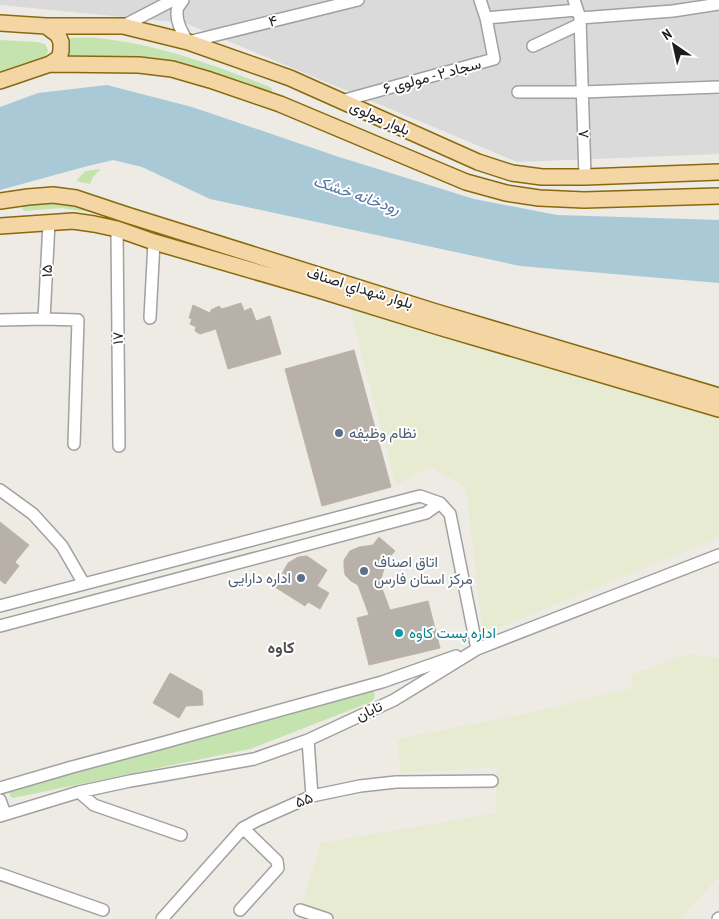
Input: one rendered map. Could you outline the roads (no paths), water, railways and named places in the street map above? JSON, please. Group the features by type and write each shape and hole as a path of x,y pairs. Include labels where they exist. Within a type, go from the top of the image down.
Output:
{"main road":[{"name":"بلوار مولوی","path":"0,22 46,26 123,26 188,42 290,78 478,162 512,173 542,177 584,177 719,172"},
{"path":"46,26 58,35 61,42 59,58 50,64"},
{"name":"بلوار مولوی","path":"0,81 50,64 130,65 172,69 280,104 466,182 506,194 584,200 719,196"},
{"path":"280,104 290,78"},
{"name":"بلوار شهداي اصناف","path":"0,201 53,195 76,198 127,216 436,312 719,396"},
{"path":"23,198 16,204 14,212 17,220 24,225"},
{"name":"بلوار شهداي اصناف","path":"0,226 73,221 94,224 316,288 438,327 719,409"}],"street":[{"path":"123,26 173,0"},
{"path":"183,0 178,7 178,16 181,31 188,42"},
{"name":"۴","path":"188,42 358,0"},
{"path":"480,0 486,18 672,5 719,4"},
{"path":"533,46 578,13"},
{"path":"578,13 582,92"},
{"name":"سجاد ۲ - مولوی ۶","path":"341,101 494,59 486,18"},
{"path":"518,92 582,92 719,87"},
{"name":"۸","path":"582,92 584,177"},
{"name":"۱۵","path":"44,319 49,223"},
{"name":"۱۷","path":"117,230 119,446"},
{"path":"150,318 154,242"},
{"path":"0,320 78,320 74,444"},
{"path":"0,490 33,514 62,546 84,584"},
{"path":"0,606 420,496 440,504 450,514 477,649 382,682 162,744 72,766 0,788"},
{"path":"0,626 426,514 440,504"},
{"name":"تابان","path":"2,815 79,792 254,759 308,740 394,700 477,649 719,555"},
{"path":"308,740 312,796"},
{"name":"۵۵","path":"162,919 243,828 312,796 360,786 396,782 492,780"},
{"path":"79,792 94,805 181,835"},
{"path":"0,800 2,815"},
{"path":"240,910 278,868 277,861 243,828"},
{"path":"0,874 103,910"},
{"path":"300,910 327,919"}],"water":[{"name":"رودخانه خشک","path":"107,85 192,107 336,156 474,199 557,215 719,220 719,283 520,266 210,199 142,167 113,160 0,190 0,107 38,93"}],"place":[{"name":"نظام وظیفه","path":"339,433"},
{"name":"اتاق اصناف مرکز استان فارس","path":"364,571"},
{"name":"اداره دارایی","path":"301,578"},
{"name":"اداره پست کاوه","path":"399,633"}],"district":[{"name":"کاوه","path":"281,647"}]}
